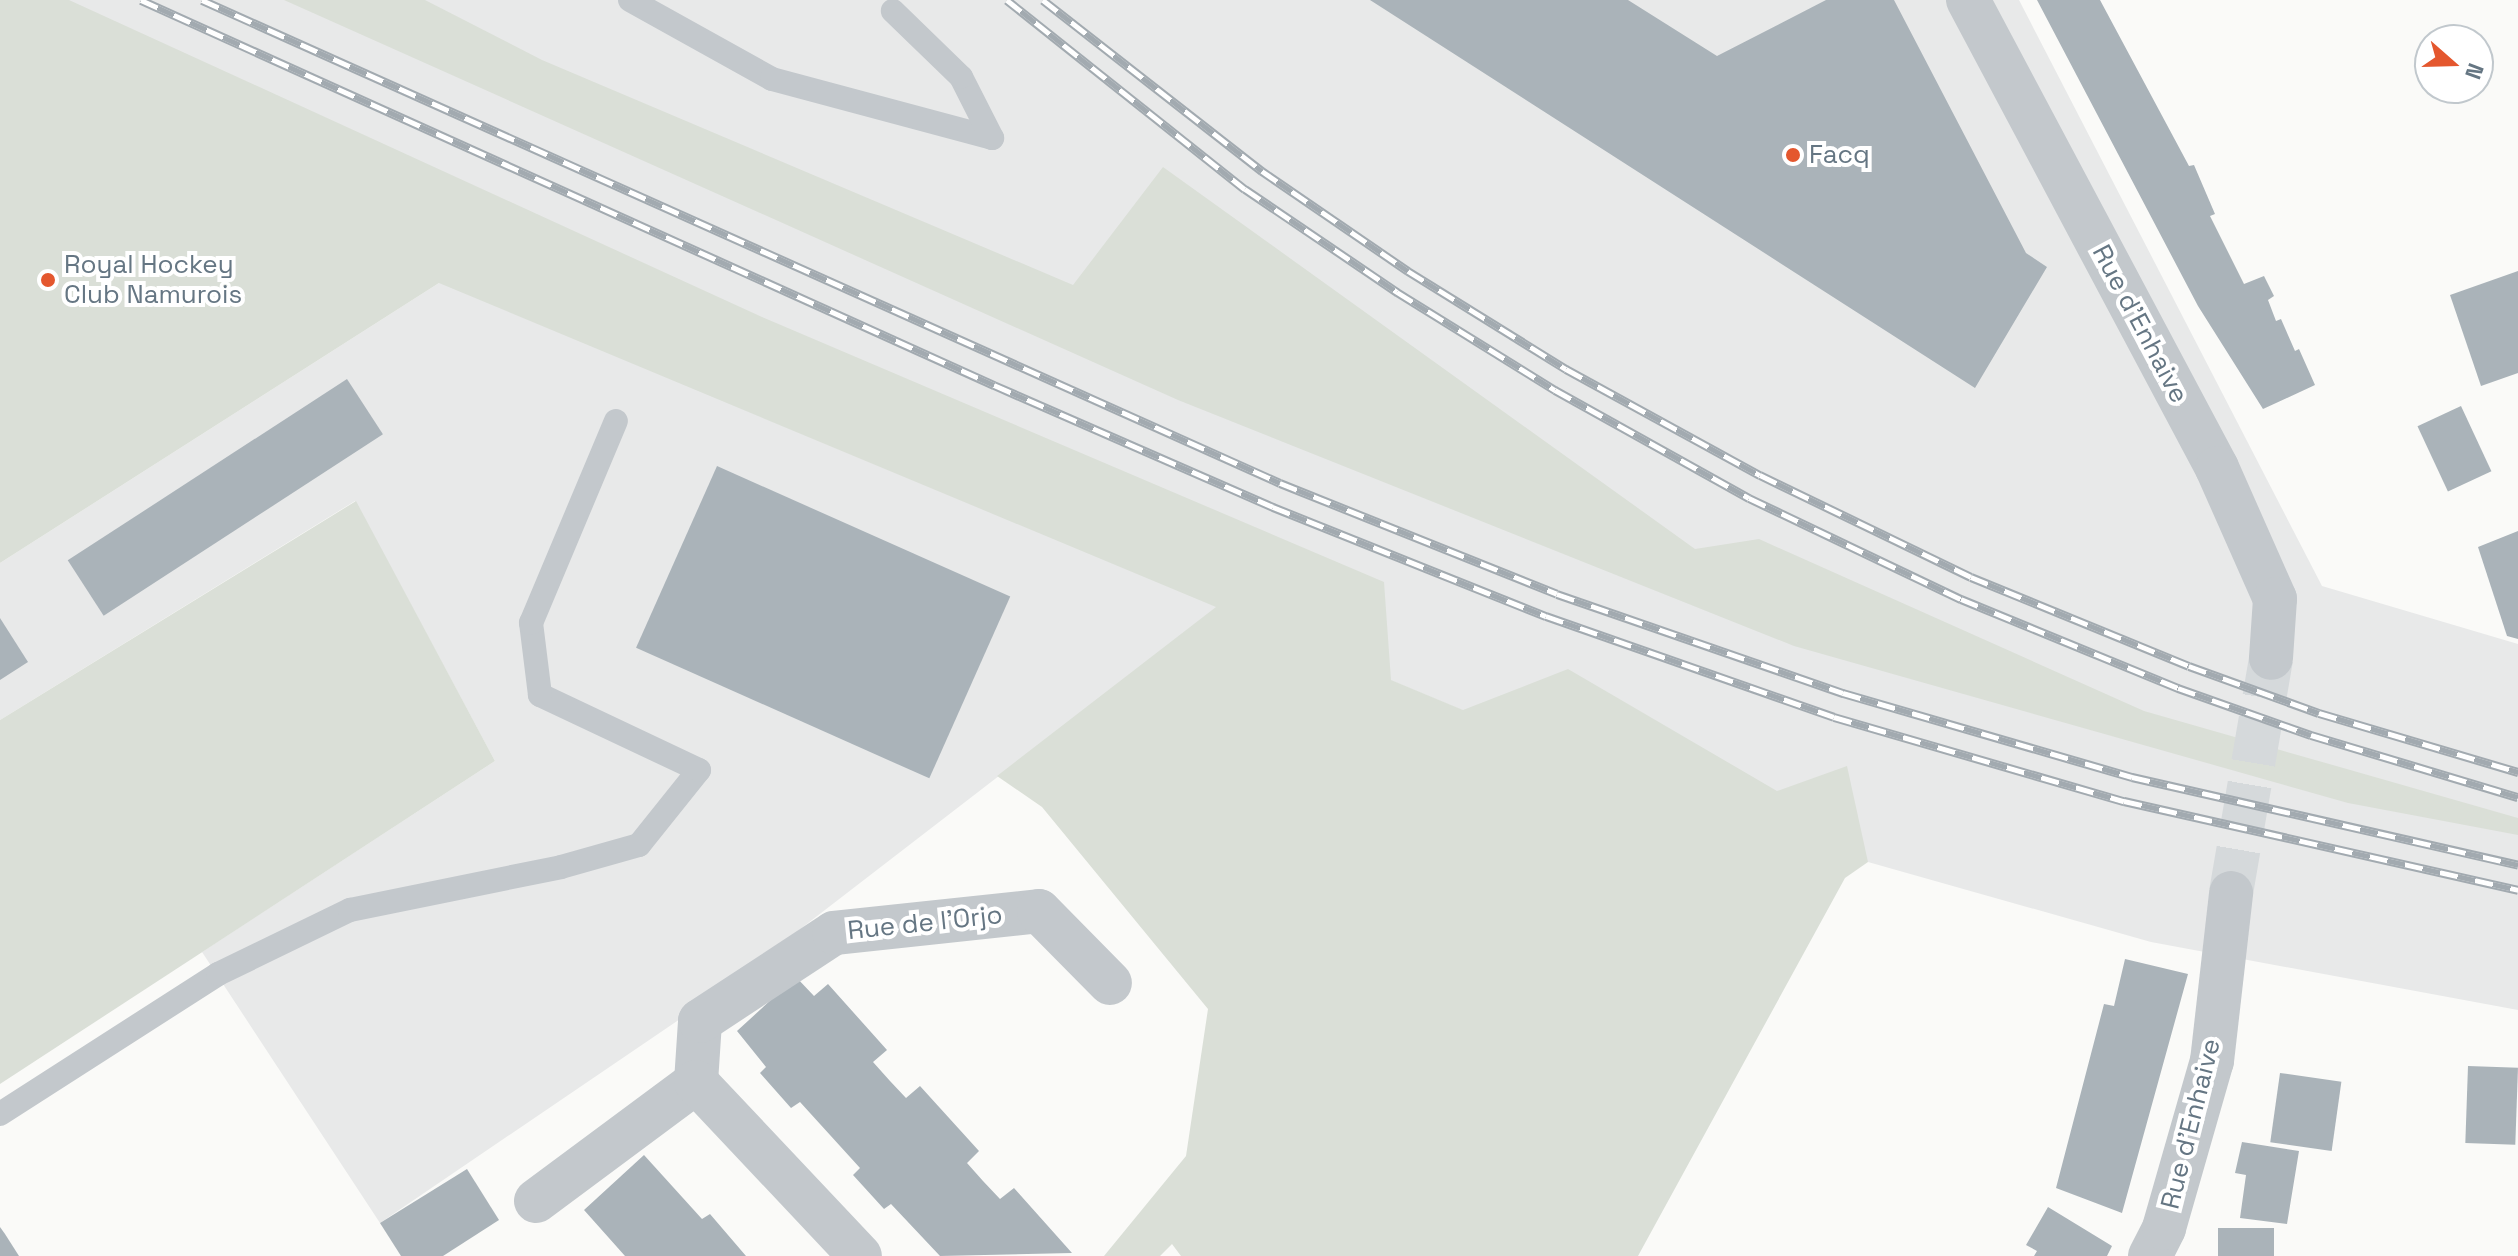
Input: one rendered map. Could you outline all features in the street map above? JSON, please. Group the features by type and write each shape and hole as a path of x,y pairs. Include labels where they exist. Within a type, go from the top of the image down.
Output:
{"street":[{"name":"Rue d'Enhaive","path":"1968,0 2217,468 2275,599 2271,658"},
{"name":"Rue d'Enhaive","path":"2150,1256 2164,1228 2212,1061 2231,893"},
{"name":"Rue de l'Orjo","path":"696,1082 700,1021 834,933 1039,911 1110,983"},
{"path":"536,1201 696,1082 860,1256"}],"lane":[{"path":"630,0 772,79 992,138 961,77 893,11"},
{"path":"0,1114 218,974 350,910 561,867 639,845 699,770 540,695 531,623 616,421"}],"shaded area":[{"path":"0,0 2019,0 2322,586 2518,644 2518,1010 2151,942 1868,862 1620,776 1217,608 708,1000 380,1223 202,952 495,761 355,501 0,720 0,563 439,283"},
{"path":"0,0 69,0 762,317 1384,582 1391,680 1463,710 1568,669 1777,791 1847,766 1868,862 1845,878 1638,1256 1181,1256 1172,1244 1160,1256 1104,1256 1186,1156 1208,1009 1042,807 997,776 1216,607 439,283 0,563"},
{"path":"284,0 425,0 542,60 1073,285 1163,167 1695,549 1759,539 2144,711 2518,818 2518,835 2348,803 1794,646 1178,400"},
{"path":"356,501 495,761 0,1084 0,720"}],"building":[{"name":"Facq","path":"1370,0 1628,0 1717,56 1826,0 1894,0 2026,253 2047,267 1975,388"},
{"path":"2037,0 2100,0 2189,166 2194,165 2215,214 2210,216 2244,284 2264,276 2274,296 2268,300 2276,321 2281,319 2315,385 2263,409 2198,306"},
{"path":"2518,271 2518,373 2481,386 2450,295"},
{"path":"347,379 383,434 104,616 68,560"},
{"path":"2461,406 2491,471 2448,492 2417,426"},
{"path":"717,466 1010,597 929,778 636,648"},
{"path":"2518,531 2518,639 2507,636 2478,547"},
{"path":"0,618 28,662 0,680"},
{"path":"2125,959 2188,974 2122,1213 2056,1188 2104,1004 2114,1006"},
{"path":"796,977 814,996 828,984 887,1050 873,1062 890,1081 906,1098 920,1086 979,1151 967,1163 983,1181 1000,1199 1014,1188 1072,1253 940,1256 891,1204 884,1209 853,1175 860,1168 800,1102 791,1108 760,1073 766,1067 737,1031"},
{"path":"2468,1066 2518,1068 2515,1145 2465,1143"},
{"path":"2280,1073 2341,1082 2332,1151 2270,1142"},
{"path":"2242,1142 2299,1151 2287,1224 2240,1218 2246,1175 2235,1173"},
{"path":"644,1155 702,1219 710,1214 746,1256 625,1256 584,1210"},
{"path":"467,1169 499,1220 443,1256 401,1256 380,1223"},
{"path":"2048,1207 2112,1246 2107,1256 2034,1256 2037,1251 2026,1245"},
{"path":"0,1227 5,1234 19,1256 0,1256"},
{"path":"2218,1228 2274,1228 2274,1256 2218,1256"}],"tunnel":[{"path":"2231,893 2271,658"}],"railway":[{"path":"141,0 994,385 1273,507 1546,616 1834,717 2124,801 2518,890"},
{"path":"202,0 1280,483 1557,594 1843,693 2132,777 2518,865"},
{"path":"1007,0 1245,189 1397,292 1555,390 1749,498 1961,599 2178,688 2311,735 2518,797"},
{"path":"1043,0 1262,171 1408,271 1566,369 1760,475 1971,577 2189,666 2319,713 2518,772"}],"place":[{"name":"Facq","path":"1793,155"},
{"name":"Royal Hockey Club Namurois","path":"48,280"}]}
